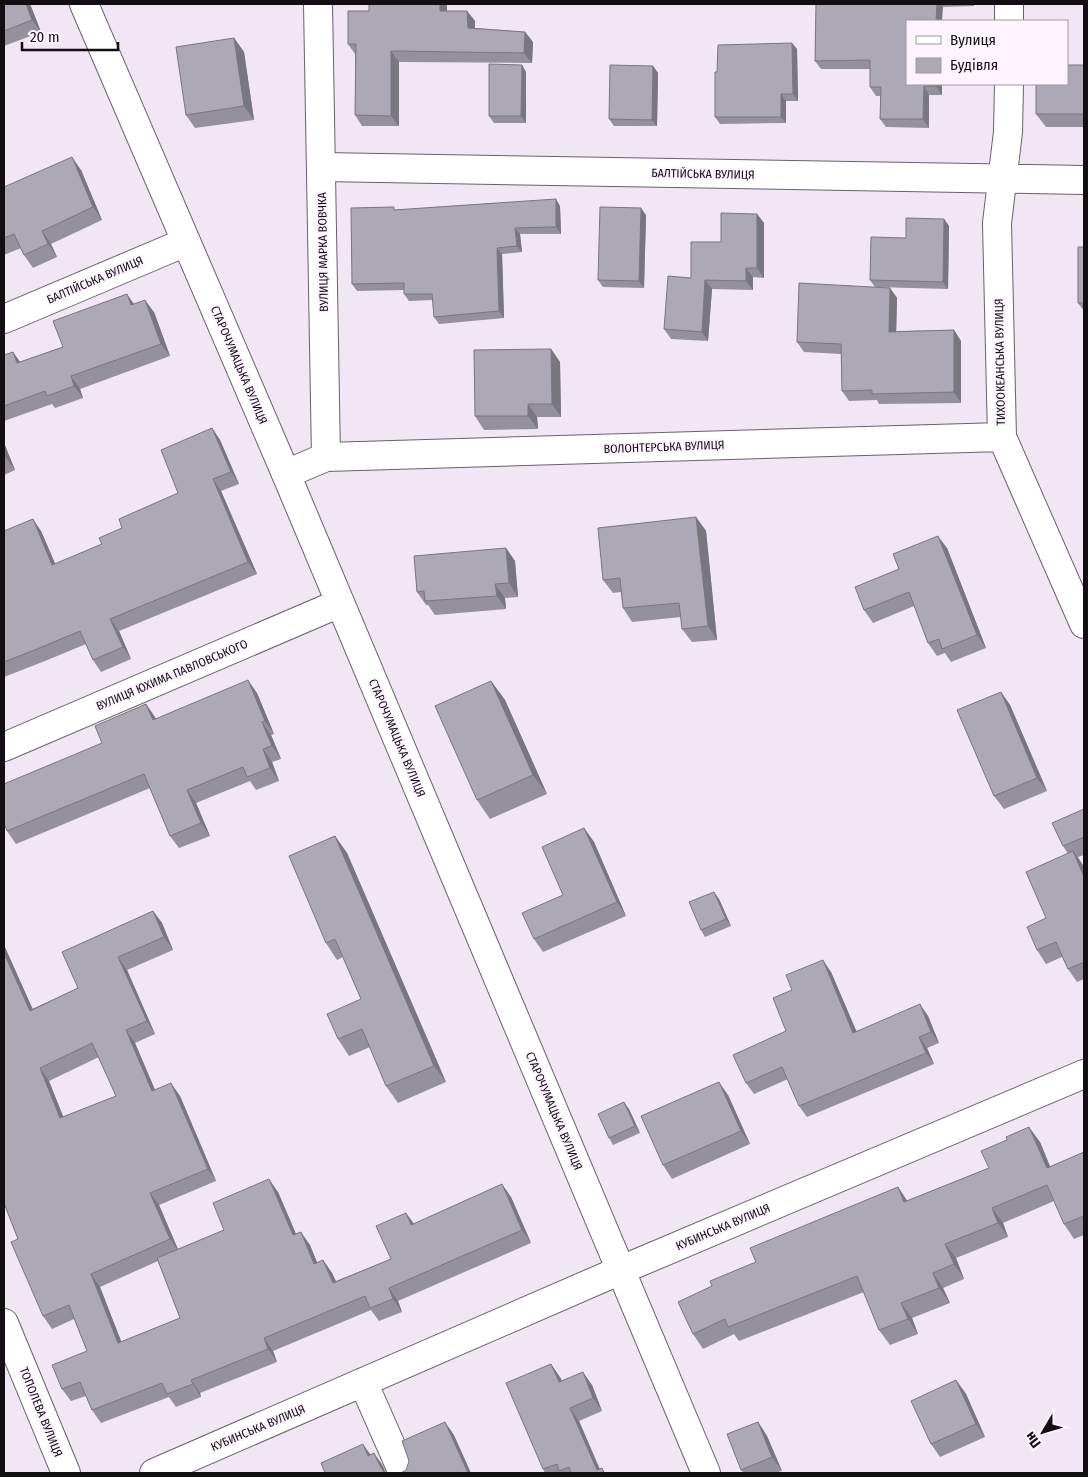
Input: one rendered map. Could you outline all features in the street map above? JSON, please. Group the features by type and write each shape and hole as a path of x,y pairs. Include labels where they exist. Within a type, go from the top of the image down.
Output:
{"street":[{"name":"СТАРОЧУМАЦЬКА ВУЛИЦЯ","path":"84,4 286,474 706,1473"},
{"name":"ВУЛИЦЯ МАРКА ВОВЧКА","path":"318,4 326,457"},
{"path":"1009,4 1009,20"},
{"name":"ТИХООКЕАНСЬКА ВУЛИЦЯ","path":"1008,85 1008,132 997,223 1002,437 1084,624"},
{"name":"БАЛТІЙСЬКА ВУЛИЦЯ","path":"322,167 1084,180"},
{"name":"БАЛТІЙСЬКА ВУЛИЦЯ","path":"4,318 186,242"},
{"name":"ВОЛОНТЕРСЬКА ВУЛИЦЯ","path":"326,457 1002,437"},
{"path":"286,474 326,457"},
{"name":"ВУЛИЦЯ ЮХИМА ПАВЛОВСЬКОГО","path":"4,747 340,603"},
{"name":"КУБИНСЬКА ВУЛИЦЯ","path":"154,1473 621,1270 1084,1074"},
{"name":"ТОПОЛЕВА ВУЛИЦЯ","path":"4,1323 66,1473"},
{"path":"363,1382 403,1473"}],"building":[{"path":"4,4 26,4 32,20 4,31"},
{"path":"369,4 440,4 440,11 467,11 468,28 525,32 524,53 391,51 391,116 355,115 356,44 348,44 348,11 369,11"},
{"path":"816,4 937,4 936,20 906,20 906,85 936,85 924,86 923,119 880,119 881,87 870,87 870,60 815,61"},
{"path":"234,38 244,106 186,115 176,47"},
{"path":"792,43 793,94 781,94 781,117 715,117 715,72 717,72 718,45"},
{"path":"489,64 522,65 521,116 489,116"},
{"path":"610,65 653,66 652,120 609,119"},
{"path":"1068,65 1084,65 1084,114 1036,114 1036,85 1068,85"},
{"path":"72,157 93,207 42,231 48,244 24,255 14,234 4,238 4,187"},
{"path":"556,199 556,227 515,228 517,246 497,248 499,311 434,317 432,294 404,294 404,283 352,284 351,208 394,207 394,210"},
{"path":"600,207 641,208 639,281 598,280"},
{"path":"721,213 757,214 757,268 746,268 746,281 705,280 702,332 664,329 668,276 691,278 691,242 721,242"},
{"path":"906,218 944,219 943,282 870,280 871,237 906,238"},
{"path":"1078,247 1084,247 1084,303 1078,303"},
{"path":"799,283 890,288 889,332 954,330 954,392 872,394 872,390 842,391 841,344 797,342"},
{"path":"127,294 131,305 145,300 161,344 71,376 74,386 47,396 45,391 4,406 4,355 13,352 17,363 63,347 53,321"},
{"path":"551,349 552,404 528,404 528,416 475,416 474,350"},
{"path":"212,428 231,472 213,479 248,562 110,619 123,647 93,660 80,631 4,662 4,531 33,519 52,565 102,544 99,538 122,528 119,519 178,493 161,450"},
{"path":"696,517 708,626 682,629 679,603 623,608 620,578 603,580 598,528"},
{"path":"938,536 977,635 942,649 939,639 928,643 909,592 864,610 855,587 899,569 893,554"},
{"path":"506,548 509,583 495,584 497,596 425,601 424,591 417,592 414,556"},
{"path":"248,680 265,721 262,722 272,746 263,749 270,768 247,777 243,767 187,790 201,823 170,836 144,774 7,831 4,823 4,784 102,743 95,726 146,704 153,720"},
{"path":"491,681 533,775 477,800 435,706"},
{"path":"1001,692 1037,778 994,796 957,710"},
{"path":"1084,809 1084,837 1063,846 1052,823"},
{"path":"584,828 617,902 534,939 522,913 563,895 542,847"},
{"path":"335,836 434,1066 386,1086 362,1029 338,1039 327,1014 361,999 335,939 326,943 289,856"},
{"path":"1073,851 1084,877 1084,962 1068,969 1056,942 1037,950 1027,927 1046,918 1026,872"},
{"path":"714,892 726,919 701,930 689,902"},
{"path":"153,911 164,937 118,957 147,1021 126,1030 152,1091 171,1083 208,1169 150,1193 170,1239 91,1274 118,1343 180,1318 157,1258 224,1230 213,1203 269,1179 293,1235 301,1232 314,1264 323,1260 333,1283 391,1259 376,1226 406,1213 411,1225 502,1184 522,1230 389,1288 393,1299 370,1308 365,1296 264,1338 268,1349 191,1380 193,1384 167,1394 162,1383 92,1410 80,1382 62,1389 52,1365 87,1351 69,1305 43,1316 11,1242 18,1239 4,1203 4,953 30,1011 78,988 62,952","holes":["92,1043 116,1096 60,1118 40,1068"]},
{"path":"823,960 853,1033 920,1004 931,1032 919,1037 926,1053 799,1106 782,1067 746,1083 733,1055 786,1031 773,998 792,990 786,975"},
{"path":"719,1082 741,1131 663,1165 641,1116"},
{"path":"624,1102 635,1126 609,1138 598,1114"},
{"path":"1029,1127 1047,1168 1084,1152 1084,1216 1064,1224 1047,1185 992,1208 998,1223 945,1244 954,1264 933,1273 939,1288 901,1303 908,1319 879,1330 857,1276 728,1327 725,1319 693,1334 678,1302 712,1286 710,1281 756,1262 750,1248 898,1187 904,1202 989,1168 981,1151 1007,1140 1006,1137"},
{"path":"551,1364 559,1382 583,1372 593,1398 570,1408 597,1470 602,1468 604,1473 571,1473 569,1467 559,1471 557,1464 543,1469 506,1383"},
{"path":"956,1380 976,1424 931,1444 911,1401"},
{"path":"445,1422 468,1473 401,1473 406,1470 409,1461 402,1441"},
{"path":"758,1422 772,1457 741,1470 727,1434"},
{"path":"363,1444 368,1456 374,1453 380,1466 387,1473 325,1473 321,1463"}]}
